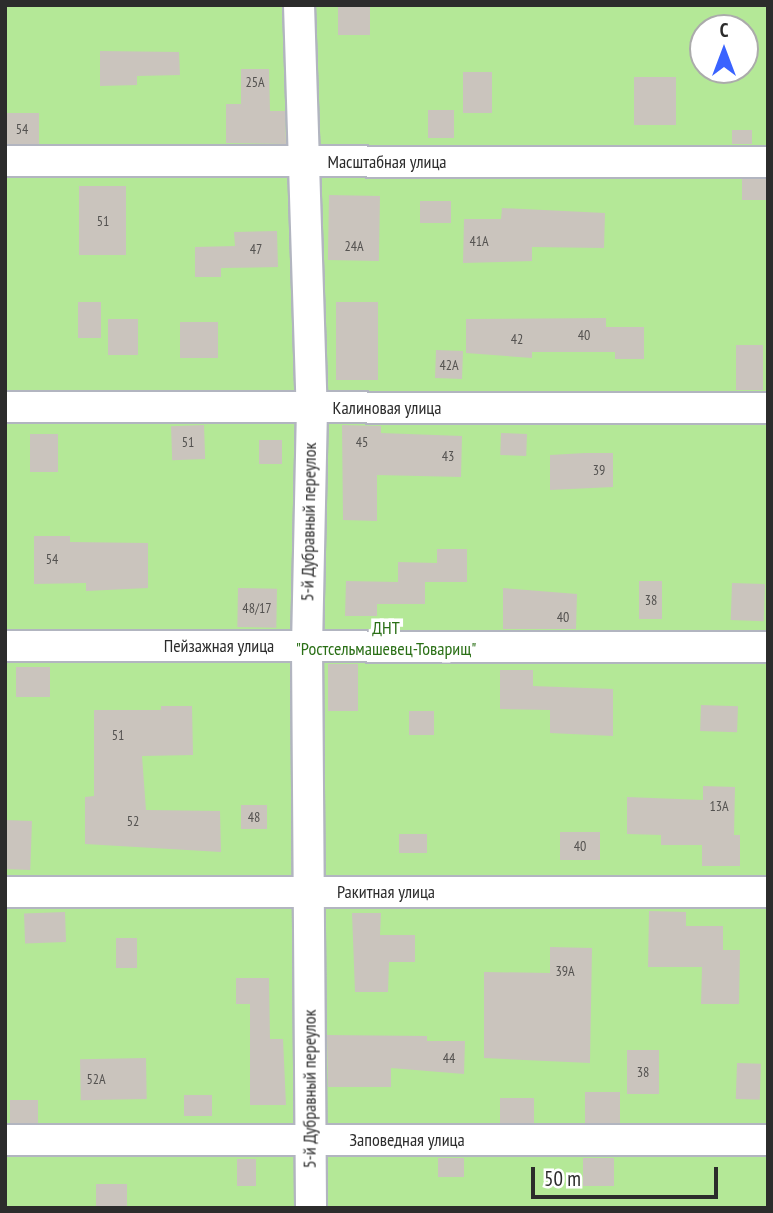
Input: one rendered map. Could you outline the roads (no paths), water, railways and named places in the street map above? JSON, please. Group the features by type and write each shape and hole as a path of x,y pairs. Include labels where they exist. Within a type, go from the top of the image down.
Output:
{"lane":[{"name":"5-й Дубравный переулок","path":"299,5 307,162 312,408 307,647 311,1208"},
{"name":"Масштабная улица","path":"5,161 768,162"},
{"name":"Калиновая улица","path":"5,407 768,408"},
{"name":"Пейзажная улица","path":"5,646 768,647"},
{"name":"Ракитная улица","path":"5,892 768,892"},
{"name":"Заповедная улица","path":"5,1140 768,1140"}],"park label":[{"name":"ДНТ \"Ростсельмашевец-Товарищ\"","path":"386,639"}]}
